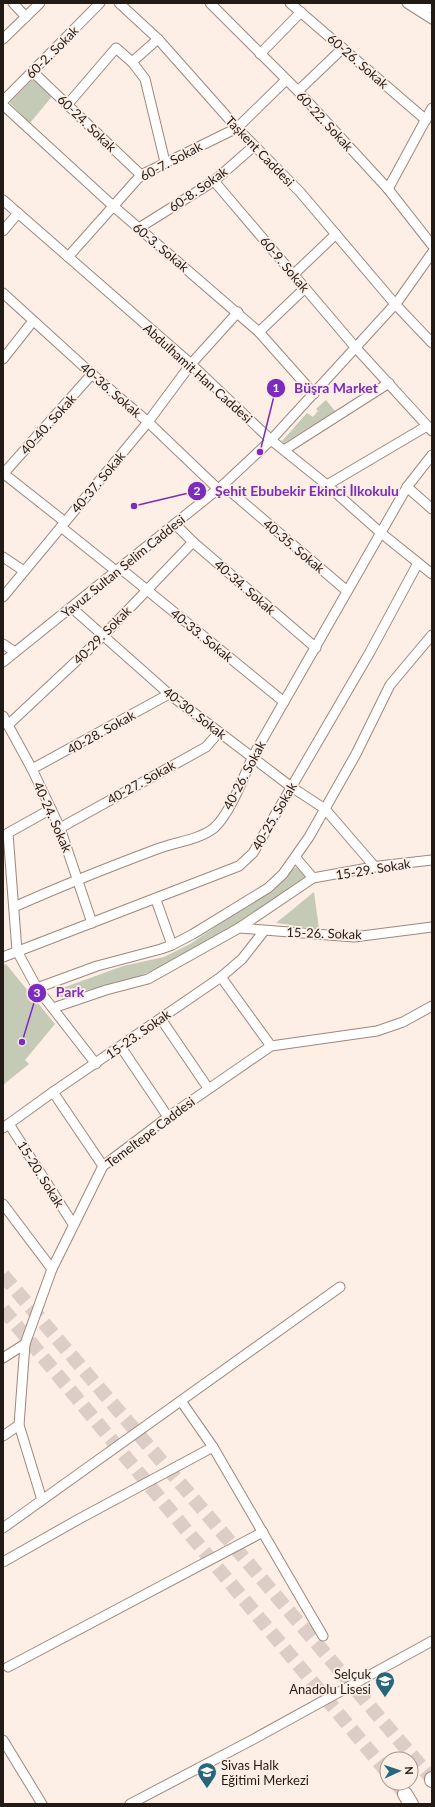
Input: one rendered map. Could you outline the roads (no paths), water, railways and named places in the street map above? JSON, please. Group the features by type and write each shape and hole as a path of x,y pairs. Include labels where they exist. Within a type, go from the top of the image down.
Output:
{"street":[{"path":"13,3 26,17"},
{"path":"3,39 40,3"},
{"name":"60-2. Sokak","path":"3,101 100,3"},
{"name":"Taşkent Caddesi","path":"119,3 158,39 237,128 300,192 395,304 432,342"},
{"name":"60-26. Sokak","path":"290,3 426,120"},
{"name":"60-22. Sokak","path":"214,4 260,54 298,91 388,188 432,245"},
{"path":"408,4 432,8"},
{"path":"408,4 432,19"},
{"path":"260,54 301,12"},
{"path":"132,62 158,39"},
{"path":"68,104 116,48 132,62 145,79 165,162"},
{"path":"298,91 343,48"},
{"name":"60-24. Sokak","path":"33,72 141,175"},
{"name":"60-7. Sokak","path":"68,257 112,205 141,175 237,128 286,80"},
{"name":"60-3. Sokak","path":"3,105 112,205 238,312 259,332 314,394"},
{"path":"388,188 432,108"},
{"name":"60-8. Sokak","path":"139,228 214,180 254,146"},
{"name":"60-9. Sokak","path":"214,180 356,348 430,428"},
{"name":"Abdulhamit Han Caddesi","path":"3,200 191,364 271,440 432,574"},
{"path":"3,231 18,213"},
{"path":"293,275 336,234"},
{"name":"Yavuz Sultan Selim Caddesi","path":"3,662 72,608 220,487 271,440 395,304 432,254"},
{"path":"259,332 305,288"},
{"name":"40-36. Sokak","path":"3,293 220,487"},
{"name":"40-37. Sokak","path":"3,597 148,422 191,364 238,312"},
{"path":"3,359 33,321"},
{"name":"40-40. Sokak","path":"3,473 92,374"},
{"path":"284,450 388,384"},
{"path":"326,485 430,428"},
{"name":"40-26. Sokak","path":"14,907 78,879 159,848 206,833 215,827 224,814 253,756 407,487 432,455"},
{"name":"40-33. Sokak","path":"3,473 118,570 146,590 284,702"},
{"name":"40-35. Sokak","path":"220,487 347,591"},
{"path":"407,487 432,509"},
{"name":"40-34. Sokak","path":"175,524 193,542 316,648"},
{"name":"40-29. Sokak","path":"8,725 103,636 193,542"},
{"path":"3,557 24,571"},
{"name":"40-25. Sokak","path":"3,957 156,900 239,866 253,853 290,786 370,652 418,563"},
{"name":"40-30. Sokak","path":"72,608 169,694 253,756 290,786 325,809 375,867"},
{"path":"37,988 97,966 172,945 268,888 284,874 296,858 356,754 390,685 432,635"},
{"path":"3,644 15,652"},
{"name":"40-28. Sokak","path":"32,769 169,694"},
{"name":"40-24. Sokak","path":"3,716 32,769 60,828 92,923"},
{"name":"40-27. Sokak","path":"60,828 206,746 219,732"},
{"path":"51,809 8,833 17,951 37,988 96,1064"},
{"path":"53,1008 106,990 148,979 240,928 314,878 296,858"},
{"name":"15-29. Sokak","path":"314,878 375,867 432,860"},
{"path":"156,900 172,945"},
{"name":"15-26. Sokak","path":"240,928 354,937 432,927"},
{"name":"15-23. Sokak","path":"6,1126 221,978 242,959 264,930"},
{"path":"221,978 271,1046"},
{"name":"Temeltepe Caddesi","path":"42,1500 19,1425 25,1344 52,1269 103,1166 208,1088 271,1046 377,1031 403,1022 432,1006"},
{"path":"161,1018 208,1088"},
{"path":"121,1047 168,1117"},
{"path":"54,1092 103,1166"},
{"name":"15-20. Sokak","path":"6,1126 73,1224"},
{"path":"3,1204 52,1269"},
{"path":"3,1528 340,1287"},
{"path":"3,1358 25,1344"},
{"path":"181,1401 213,1447 323,1636"},
{"path":"3,1436 19,1425"},
{"path":"3,1562 79,1519 213,1447"},
{"path":"8,1667 263,1532"},
{"path":"130,1804 252,1740 432,1641"},
{"path":"3,1740 42,1804"}],"tunnel":[{"path":"3,1275 432,1779"},
{"path":"3,1309 379,1762"}],"place":[{"name":"Büşra Market","path":"260,452"},
{"name":"Şehit Ebubekir Ekinci İlkokulu","path":"134,506"},
{"name":"Park","path":"22,1042"},
{"name":"Selçuk Anadolu Lisesi","path":"385,1698"},
{"name":"Sivas Halk Eğitimi Merkezi","path":"207,1789"}]}
